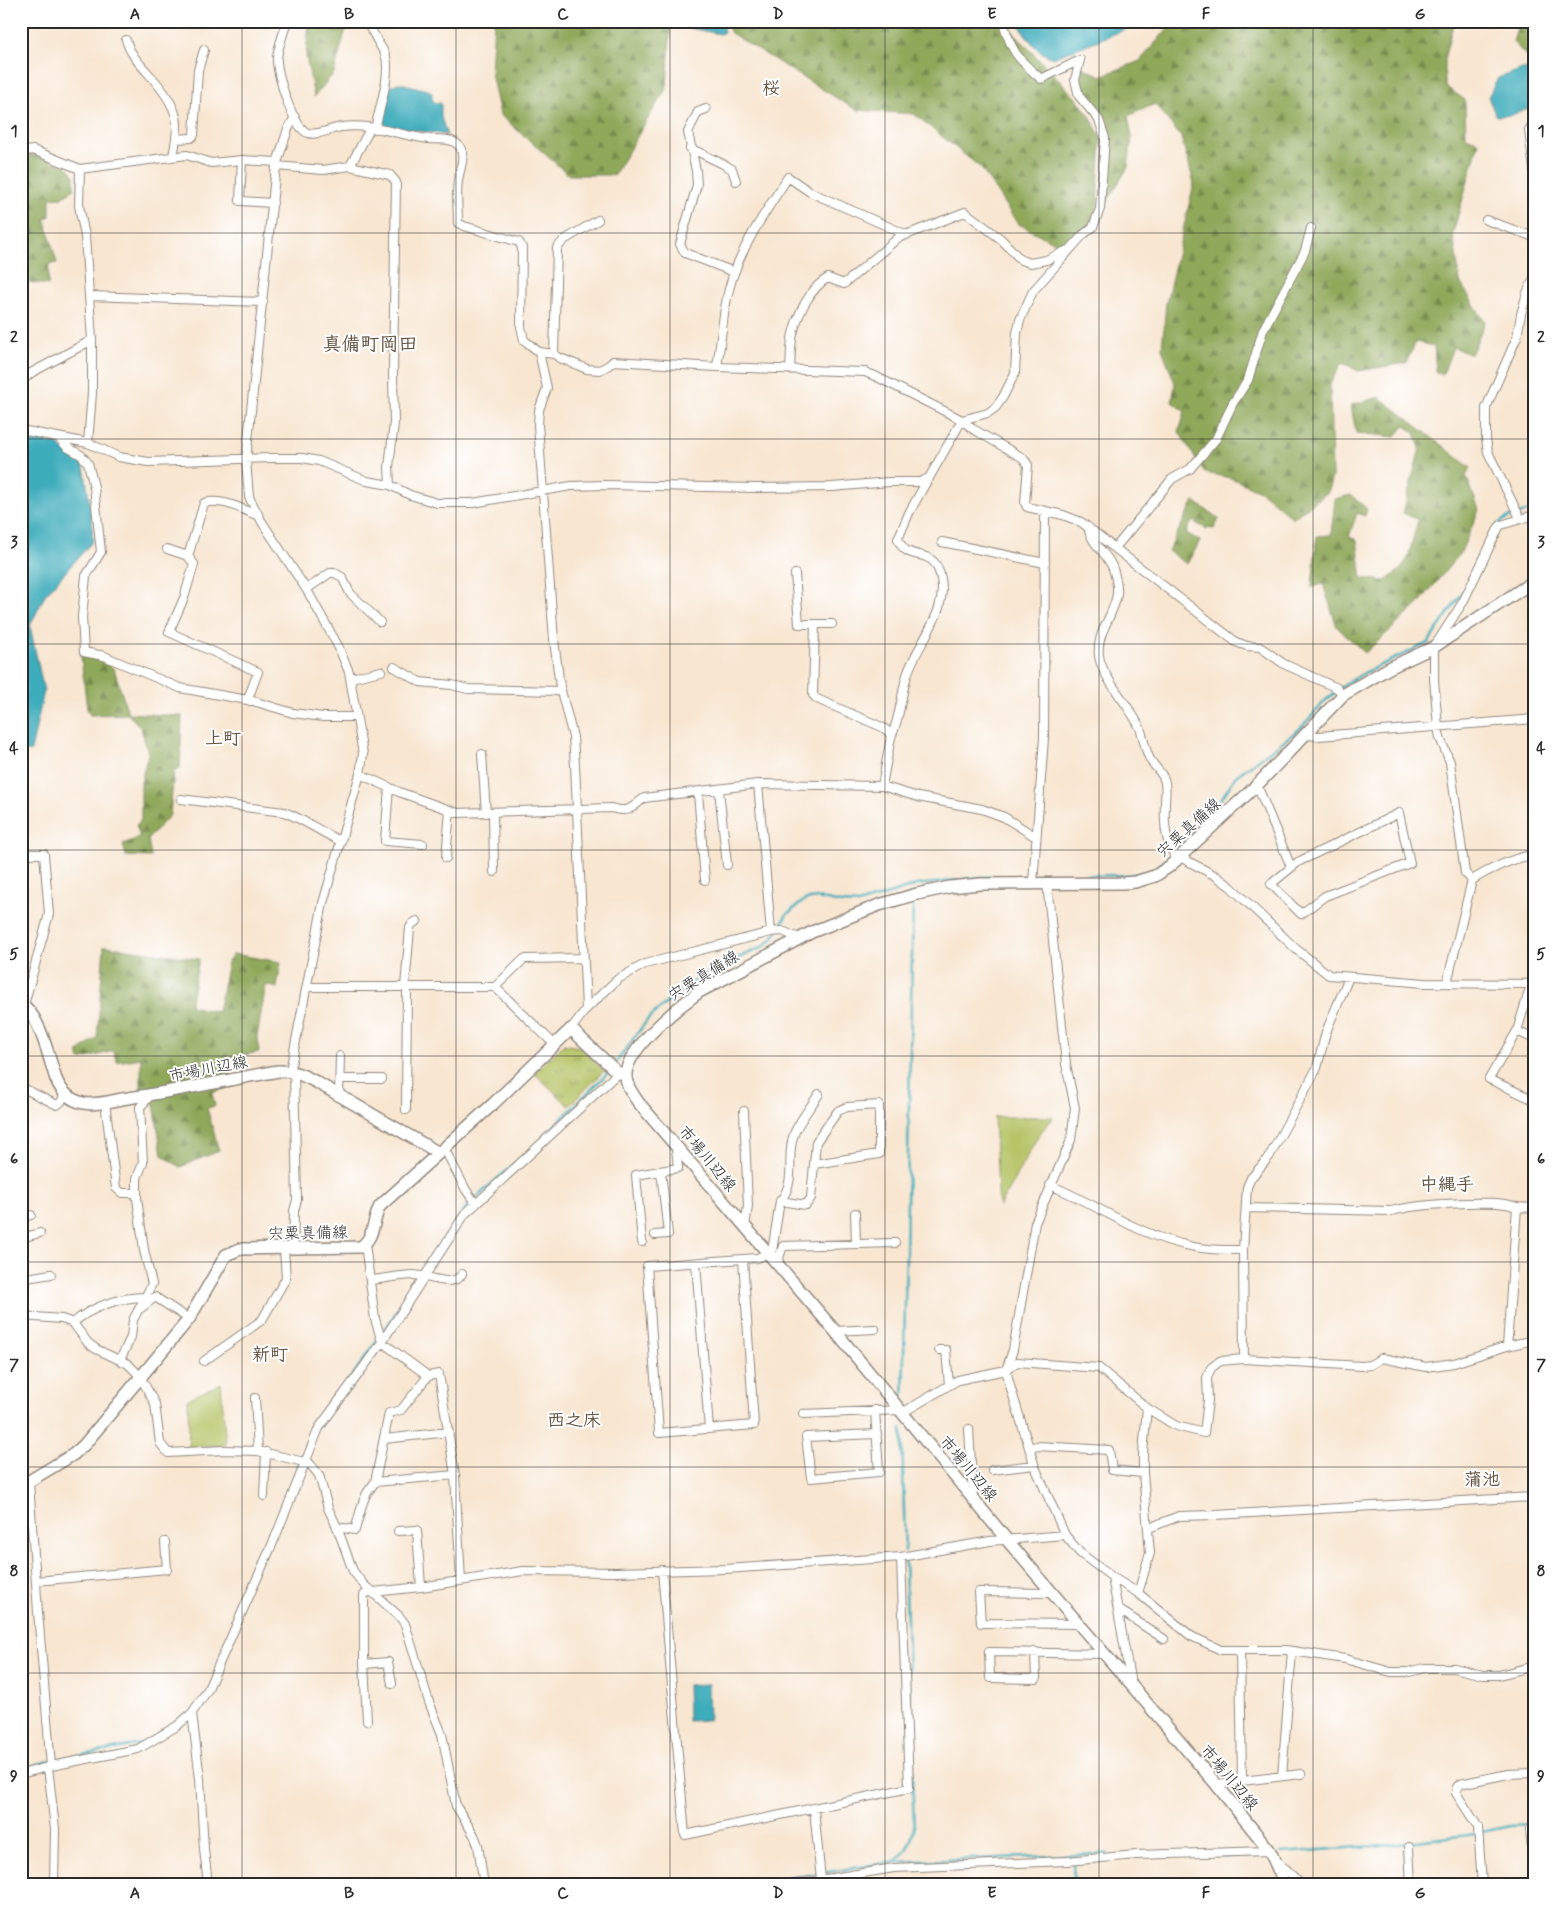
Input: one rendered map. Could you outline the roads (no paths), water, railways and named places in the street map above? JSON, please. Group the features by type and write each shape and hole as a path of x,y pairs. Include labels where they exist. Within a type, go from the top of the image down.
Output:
{"main road":[{"name":"宍粟真備線","path":"622,1073 642,1045 681,1004 715,982 799,938 879,905 950,887 1033,879 1047,883 1135,882 1162,872 1176,856 1256,785 1305,735 1340,691 1434,647 1534,580"},
{"path":"23,1005 38,1027 57,1081 65,1093"},
{"name":"宍粟真備線","path":"24,1484 74,1454 84,1445 189,1319 226,1254 231,1251 240,1250 360,1247 365,1244 380,1206 442,1151 571,1029"},
{"path":"571,1029 622,1073"},
{"name":"市場川辺線","path":"65,1093 73,1100 85,1103 105,1102 278,1071 292,1071"},
{"path":"292,1071 316,1082 339,1097 442,1151"},
{"name":"市場川辺線","path":"622,1073 631,1091 676,1145 835,1331 1007,1540 1216,1784 1270,1851 1286,1885"}],"street":[{"path":"287,21 277,58 278,74 297,123 306,133 314,134 343,127 372,129 428,139 453,141 458,145 461,151 462,168 458,181 458,223 519,242 522,248 521,327 524,340 539,352 554,354 587,369 600,370 609,365 613,360 717,367 865,372 962,420 972,429 1023,458 1028,465 1025,503 1027,507 1063,515 1081,522 1236,642 1247,646 1260,647 1284,664 1340,691"},
{"path":"350,166 372,129 385,81 385,54 368,24 363,21"},
{"path":"882,786 891,737 896,726 900,698 908,672 916,651 929,632 942,593 942,579 937,566 928,557 908,553 901,547 898,539 909,512 962,420 988,413 1003,398 1015,373 1017,333 1020,320 1033,291 1083,235 1093,227 1100,209 1106,138 1099,120 1079,96 1075,80 1080,60 1041,79 1018,59 1010,46 1003,21"},
{"path":"126,40 128,48 135,59 157,83 175,112 177,125 173,156"},
{"path":"176,139 191,138 194,135 198,70 204,50"},
{"path":"706,109 698,112 688,132 697,185 680,244 685,253 734,272"},
{"path":"204,1361 262,1320 286,1278 288,1249 297,1200 292,1071 323,903 360,774 363,754 351,678 338,646 307,589 248,497 246,460 277,164 288,129 295,117"},
{"path":"1534,123 1529,130 1534,170"},
{"path":"690,148 732,170 736,181"},
{"path":"21,152 33,150 80,169 187,154 211,162 242,160 323,170 350,166 390,175 396,182 394,423 390,485"},
{"path":"242,160 240,201 273,203"},
{"path":"80,169 79,206 85,236 92,340 92,393 88,444"},
{"path":"717,367 726,298 734,272 751,237 788,177 810,192 905,234"},
{"path":"790,370 793,331 802,308 814,291 828,278 844,284 905,234 965,212 1001,240 1021,260 1030,263 1046,260 1070,249"},
{"path":"554,354 557,248 564,240 598,220"},
{"path":"1486,220 1534,237"},
{"path":"1114,548 1172,479 1190,469 1216,438 1233,403 1248,380 1263,330 1304,250 1311,228"},
{"path":"1519,515 1488,452 1486,408 1518,336 1521,314 1534,278"},
{"path":"90,296 264,302"},
{"path":"21,382 31,373 92,340"},
{"path":"539,352 547,388 539,410 538,425 554,640 562,691 573,737 578,810 586,1009"},
{"path":"21,430 88,444 119,457 148,462 302,458 319,461 367,481 390,485 410,495 437,503 473,503 571,486 832,487 889,482 920,482 929,478"},
{"path":"58,437 88,463 94,487 101,552 86,576 82,617 84,652 104,656 180,688 250,701 293,713 323,717 356,717"},
{"path":"188,556 204,502 212,500 226,502 259,516"},
{"path":"1033,879 1044,738 1045,511"},
{"path":"1472,880 1465,873 1450,762 1440,738 1438,727 1434,679 1434,647 1462,602 1499,527 1519,515 1534,515"},
{"path":"1088,527 1089,536 1106,556 1113,568 1117,594 1102,631 1099,656 1103,668 1139,727 1150,760 1164,777 1166,786 1164,817 1168,846 1176,856 1216,876 1232,887 1296,949 1328,976 1447,984 1532,984 1517,1031 1489,1079 1534,1100"},
{"path":"942,542 1045,564"},
{"path":"167,549 188,556 194,564 184,598 169,632 258,672 249,696 250,701"},
{"path":"307,589 330,573 335,572 342,577 350,594 380,622"},
{"path":"795,574 799,624 832,624"},
{"path":"815,624 813,695 817,699 882,727 889,732 891,737"},
{"path":"394,667 420,682 452,684 468,689 562,691"},
{"path":"351,678 380,671"},
{"path":"1305,735 1319,736 1534,719"},
{"path":"482,754 494,872"},
{"path":"360,774 458,813 611,808 619,811 629,810 644,798 758,784 882,786 918,797 982,809 1004,817 1036,837"},
{"path":"758,784 775,932"},
{"path":"1256,785 1291,867"},
{"path":"389,787 386,841 423,844"},
{"path":"719,790 726,865"},
{"path":"698,792 705,880"},
{"path":"181,799 284,812 297,817 340,841"},
{"path":"446,858 450,810"},
{"path":"1399,813 1410,862 1325,896 1300,914 1271,884 1291,867 1298,862 1399,813"},
{"path":"23,1005 49,914 44,854 29,854"},
{"path":"1447,984 1472,880 1523,856 1534,854"},
{"path":"1047,883 1066,1064 1075,1108 1070,1140 1035,1223 1013,1350 1006,1370 1034,1465 1065,1535 1080,1553 1138,1594 1191,1636 1221,1650 1292,1651 1345,1659 1391,1672 1409,1672 1425,1668 1454,1668 1483,1675 1499,1674 1534,1666"},
{"path":"406,1110 406,987 410,928 417,921"},
{"path":"571,1029 586,1009 618,979 645,964 775,932 787,932 799,938"},
{"path":"496,987 524,959 583,958"},
{"path":"1244,1359 1243,1250 1247,1186 1251,1178 1269,1157 1317,1068 1326,1032 1348,977"},
{"path":"306,987 496,987 554,1044"},
{"path":"1517,1031 1534,1039"},
{"path":"339,1097 340,1056"},
{"path":"21,1774 50,1764 138,1749 170,1730 192,1712 208,1691 275,1538 302,1461 319,1428 420,1277 474,1202 622,1073"},
{"path":"340,1079 382,1079"},
{"path":"21,1087 58,1105 65,1093"},
{"path":"772,1258 780,1201 787,1194 790,1182 794,1134 819,1094"},
{"path":"120,1360 131,1336 133,1320 152,1284 144,1250 137,1192 137,1178 143,1163 139,1113 143,1102 151,1095"},
{"path":"105,1102 116,1188 122,1193 137,1192"},
{"path":"780,1201 806,1204 810,1198 816,1142 838,1110 847,1107 879,1105 879,1154 814,1164"},
{"path":"744,1111 748,1206 745,1227"},
{"path":"642,1242 636,1175 678,1168 676,1145"},
{"path":"442,1151 474,1202"},
{"path":"655,1235 668,1234 661,1171"},
{"path":"1050,1185 1128,1224 1157,1236 1185,1245 1213,1250 1243,1250"},
{"path":"1246,1208 1391,1211 1411,1206 1452,1202 1497,1202 1517,1208 1534,1208"},
{"path":"1506,1346 1517,1208"},
{"path":"855,1213 856,1244"},
{"path":"21,1218 31,1215"},
{"path":"21,1238 40,1233"},
{"path":"743,1259 754,1425 659,1433 647,1266 696,1263 743,1259 758,1258 772,1258 783,1246 895,1243"},
{"path":"365,1244 371,1280 374,1320 380,1338 428,1376"},
{"path":"696,1263 709,1428"},
{"path":"21,1278 50,1274"},
{"path":"371,1280 420,1277 436,1280 454,1280 460,1278 462,1274"},
{"path":"73,1323 80,1317 118,1300 145,1297"},
{"path":"137,1312 155,1297 189,1319"},
{"path":"21,1316 62,1319 73,1323 88,1343 96,1349 128,1364 140,1376 155,1404 160,1443 168,1453 258,1450 302,1461 319,1476 328,1508 353,1570 399,1616 408,1630 410,1644 418,1663 429,1702 442,1734 452,1796 478,1845 484,1885"},
{"path":"835,1331 875,1329"},
{"path":"803,1414 876,1410 901,1411 958,1380 1006,1370 1017,1362 1100,1368 1147,1408 1176,1426 1204,1433 1208,1400 1207,1378 1211,1368 1220,1361 1244,1359 1362,1366 1370,1365 1382,1358 1426,1367 1454,1363 1506,1346 1534,1340"},
{"path":"939,1350 946,1350 948,1385"},
{"path":"337,1527 356,1530 367,1492 376,1482 389,1413 401,1410 428,1376 439,1374 455,1475 462,1581"},
{"path":"255,1398 258,1450"},
{"path":"1138,1594 1150,1553 1143,1473 1147,1408"},
{"path":"876,1410 879,1472 811,1478 806,1437 877,1434"},
{"path":"969,1429 973,1498"},
{"path":"384,1439 449,1432"},
{"path":"1029,1448 1037,1446 1109,1450 1112,1470 1143,1473"},
{"path":"264,1496 266,1452"},
{"path":"21,1464 36,1581 55,1829 54,1885"},
{"path":"992,1470 1034,1465"},
{"path":"376,1482 455,1475"},
{"path":"1149,1528 1179,1516 1192,1514 1215,1515 1534,1497"},
{"path":"398,1531 417,1530 421,1587"},
{"path":"367,1721 364,1664 364,1595 372,1591 421,1587 523,1572 725,1569 901,1557 990,1541 1065,1535"},
{"path":"36,1581 167,1570 164,1542"},
{"path":"662,1570 685,1835 909,1788 901,1557"},
{"path":"1112,1577 1131,1684"},
{"path":"1052,1593 979,1592 981,1623 1079,1624"},
{"path":"1118,1609 1164,1639"},
{"path":"1240,1650 1242,1781"},
{"path":"1282,1776 1292,1651"},
{"path":"1036,1652 1036,1679 990,1678 989,1652 1036,1652 1104,1654"},
{"path":"364,1664 388,1662 392,1684"},
{"path":"192,1712 200,1779 208,1885"},
{"path":"1482,1885 1479,1832 1456,1793 1457,1787 1460,1784 1508,1774 1534,1773"},
{"path":"1216,1784 1301,1774"},
{"path":"814,1809 820,1876"},
{"path":"1530,1829 1534,1872"},
{"path":"1409,1847 1411,1885"},
{"path":"789,1885 820,1876 894,1868 1067,1861 1136,1855 1270,1851"},
{"path":"1276,1862 1286,1869 1301,1885"}],"water":[{"path":"682,21 722,21 724,32 720,34 684,27"},
{"path":"1017,21 1139,21 1141,23 1053,58 1037,48"},
{"path":"1525,68 1534,78 1534,106 1512,115 1496,116 1488,97 1498,78"},
{"path":"400,83 428,90 432,93 432,99 435,103 441,103 441,117 447,135 385,126 382,122 387,92 395,84"},
{"path":"21,437 57,444 84,466 91,511 93,541 45,595 30,626 44,691 31,751 21,752"},
{"path":"708,1684 709,1720 688,1721 687,1685"}],"waterway":[{"path":"1479,560 1493,531 1498,525 1510,517 1534,510"},
{"path":"615,1064 648,1019 664,1005 715,968 763,947 773,938 787,914 805,900 817,898 858,904 917,885 982,877 1130,875 1150,872 1191,836 1216,807 1236,776 1301,728 1326,700 1347,683 1364,673 1428,643 1467,586"},
{"path":"903,1405 913,904"},
{"path":"544,1136 609,1072"},
{"path":"382,1334 466,1207 522,1157"},
{"path":"263,1557 311,1434 379,1338"},
{"path":"902,1428 905,1551"},
{"path":"894,1862 907,1847 914,1829 905,1561"},
{"path":"158,1733 182,1717"},
{"path":"21,1770 45,1762 141,1744"},
{"path":"1481,1832 1510,1826 1534,1825"},
{"path":"1281,1853 1373,1846 1476,1834"},
{"path":"742,1885 894,1862 1107,1854"},
{"path":"1222,1856 1256,1856"},
{"path":"1073,1864 1074,1885"}],"district":[{"name":"桜","path":"771,88"},
{"name":"真備町岡田","path":"370,343"},
{"name":"上町","path":"223,738"},
{"name":"中縄手","path":"1447,1184"},
{"name":"新町","path":"270,1354"},
{"name":"西之床","path":"574,1420"},
{"name":"蒲池","path":"1482,1479"}]}
